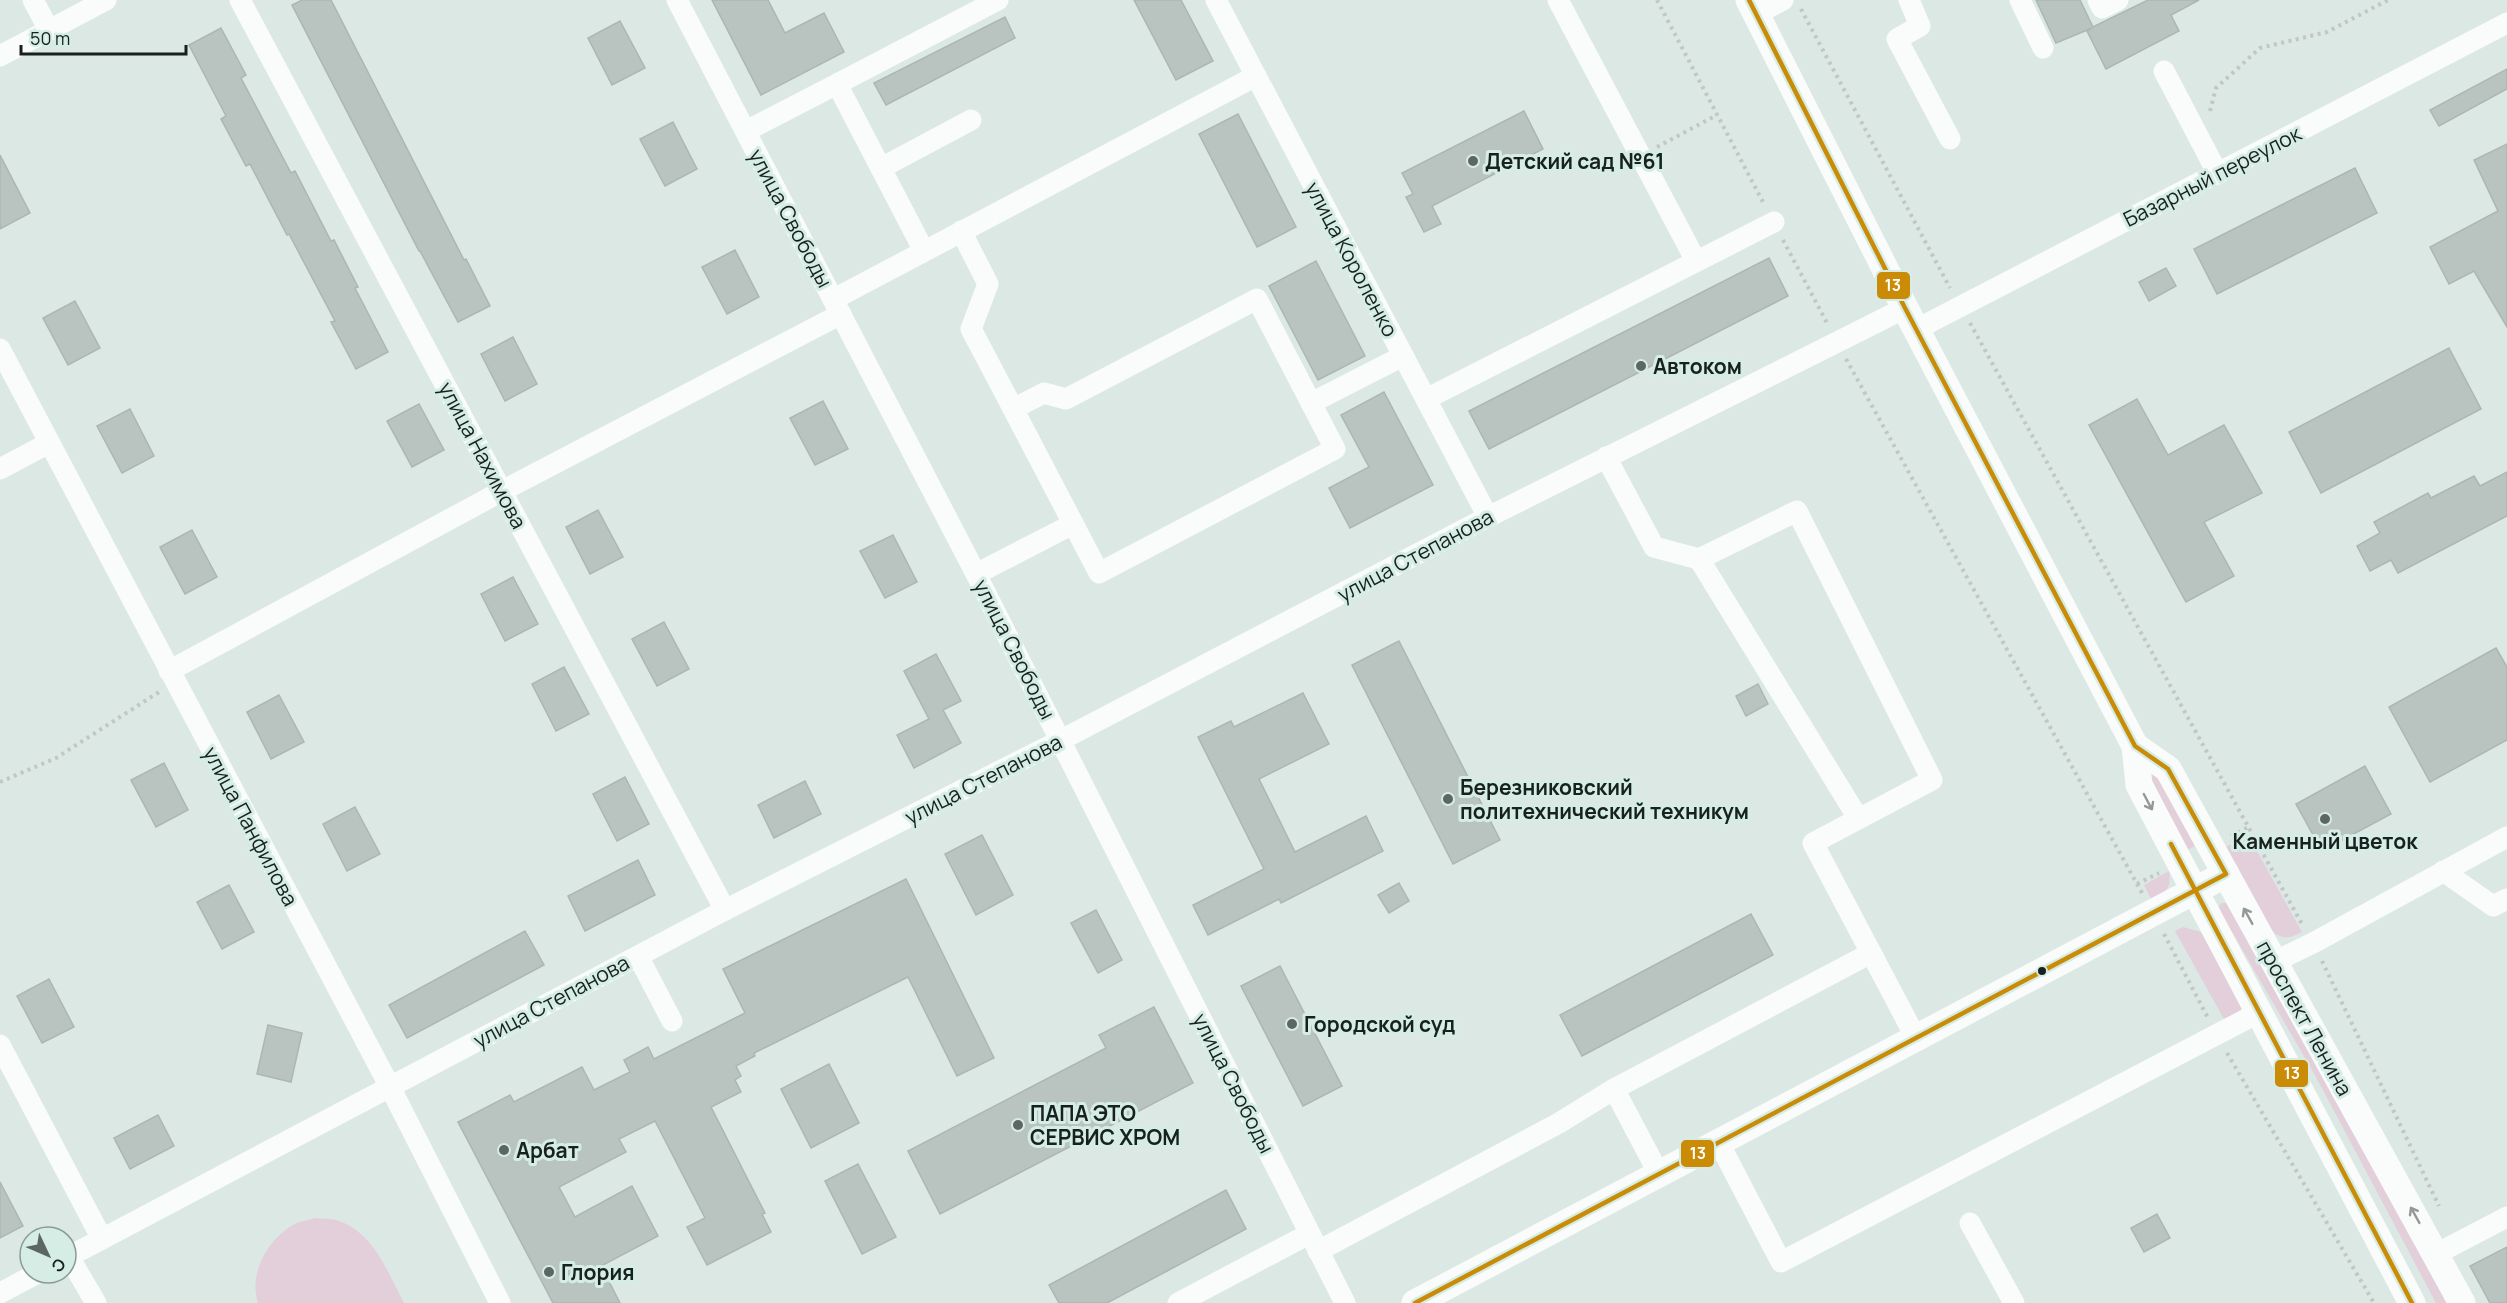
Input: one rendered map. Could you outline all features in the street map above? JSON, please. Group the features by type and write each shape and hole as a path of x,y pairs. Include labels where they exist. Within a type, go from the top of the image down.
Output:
{"main road":[{"name":"проспект Ленина","path":"1753,7 1911,318 2135,746 2139,785 2412,1303"},
{"name":"проспект Ленина","path":"2135,746 2168,769 2274,962 2446,1248 2462,1303"},
{"path":"1415,1303 2226,874"}],"street":[{"path":"33,0 49,30"},
{"path":"0,56 106,0"},
{"name":"улица Нахимова","path":"240,0 725,910"},
{"name":"улица Свободы","path":"677,0 976,574 1345,1303"},
{"path":"746,131 998,0"},
{"name":"улица Короленко","path":"1216,0 1488,517"},
{"path":"1558,0 1695,261"},
{"path":"1753,7 1783,0"},
{"path":"1909,0 1920,26 1897,39 1950,139"},
{"path":"2020,0 2043,48"},
{"path":"2098,0 2102,8 2118,0"},
{"name":"Базарный переулок","path":"1911,318 1960,307 2507,23"},
{"path":"2164,72 2218,174"},
{"path":"172,677 502,491 838,306 924,251 1256,76"},
{"path":"837,84 924,251"},
{"path":"881,168 971,120"},
{"path":"1426,399 1773,222"},
{"path":"961,231 988,284 971,329 1099,573 1335,449 1257,299 1066,399 1044,393 1013,409"},
{"name":"улица Степанова","path":"78,1252 725,910 1061,740 1488,517 1836,341 1911,318"},
{"name":"улица Панфилова","path":"0,349 390,1087 500,1303"},
{"path":"1311,403 1403,356"},
{"path":"0,469 49,443"},
{"path":"1606,457 1654,547 1699,559 1797,511 1932,780 1813,843 1916,1038"},
{"path":"976,574 1073,524"},
{"path":"1699,559 1858,818"},
{"path":"2274,962 2507,837"},
{"path":"2443,871 2493,906 2507,899"},
{"path":"1178,1303 1313,1242 1559,1123 1614,1089 1871,953"},
{"path":"638,956 672,1021"},
{"path":"1719,1143 1781,1262 2260,1012"},
{"path":"0,1045 102,1239"},
{"path":"1614,1089 1659,1174"},
{"path":"2446,1248 2507,1217"},
{"path":"1970,1223 2013,1303"},
{"path":"78,1274 96,1303"},
{"path":"0,1293 18,1284"}],"path":[{"path":"1657,0 1836,341 2137,884 2217,1036 2374,1303"},
{"path":"1797,0 1960,307 2313,943 2446,1248"},
{"path":"2202,145 2216,88 2260,48 2327,32 2388,0"},
{"path":"1640,156 1717,115"},
{"path":"0,782 56,758 172,677"},
{"path":"2224,840 2249,827"},
{"path":"2137,884 2165,870"}],"shaded area":[{"path":"2157,770 2195,846 2187,850 2149,774"},
{"path":"2248,835 2302,932 2289,937 2279,936 2271,929 2258,908 2226,847"},
{"path":"2169,871 2170,881 2167,889 2152,901 2144,885"},
{"path":"2226,903 2323,1072 2447,1303 2436,1303 2316,1077 2220,911 2219,906"},
{"path":"2183,927 2201,932 2241,1003 2241,1012 2224,1019 2175,931"},
{"path":"315,1218 339,1221 362,1235 379,1255 404,1303 258,1303 256,1280 263,1257 270,1246 287,1229 297,1223"}],"building":[{"path":"302,0 331,0 464,260 466,259 490,306 458,322 292,5"},
{"path":"712,0 768,0 785,33 824,13 844,52 761,95"},
{"path":"1134,0 1181,0 1213,61 1176,80"},
{"path":"2036,0 2080,0 2093,27 2148,0 2199,0 2171,15 2179,31 2106,69 2087,31 2092,28 2056,43"},
{"path":"1005,17 1015,38 886,105 874,83"},
{"path":"620,21 645,68 612,85 588,38"},
{"path":"221,28 246,75 241,78 291,173 295,171 331,241 334,240 358,287 355,288 388,352 356,369 331,322 335,321 289,234 287,235 250,164 246,166 221,119 226,116 189,45"},
{"path":"2507,69 2507,89 2439,126 2430,110"},
{"name":"Детский сад №61","path":"1524,111 1543,149 1432,206 1441,224 1424,232 1406,197 1413,194 1402,173"},
{"path":"1238,114 1296,227 1257,247 1199,134"},
{"path":"673,122 697,169 665,186 640,139"},
{"path":"2507,144 2507,327 2474,271 2449,284 2430,247 2498,211 2474,160"},
{"path":"0,155 30,213 0,229"},
{"path":"2355,168 2377,213 2217,294 2194,249"},
{"path":"735,250 759,297 727,314 702,267"},
{"path":"1769,258 1788,296 1489,449 1469,411"},
{"path":"1316,261 1365,356 1318,380 1269,286"},
{"path":"2166,268 2176,286 2149,301 2139,282"},
{"path":"75,301 100,348 68,365 43,318"},
{"path":"513,337 537,384 505,401 481,354"},
{"path":"2449,348 2481,409 2321,493 2289,432"},
{"path":"1384,392 1433,485 1350,528 1329,488 1369,467 1341,415"},
{"path":"2137,399 2168,455 2224,425 2262,493 2204,522 2234,576 2186,602 2089,425"},
{"path":"823,401 848,449 815,465 790,418"},
{"path":"419,404 444,450 412,467 387,421"},
{"path":"130,409 154,456 122,473 97,426"},
{"path":"2507,472 2507,516 2398,573 2391,560 2370,571 2357,546 2380,533 2374,522 2428,493 2431,498 2474,476 2480,486"},
{"path":"598,510 623,557 590,574 566,527"},
{"path":"192,530 217,577 185,594 160,547"},
{"path":"893,535 917,582 885,598 860,551"},
{"path":"513,577 538,624 505,641 481,594"},
{"path":"664,622 689,669 657,686 632,639"},
{"path":"1399,641 1500,840 1453,864 1352,665"},
{"path":"2496,648 2507,667 2507,740 2430,782 2389,707"},
{"path":"936,654 961,701 943,710 961,743 914,768 897,735 929,719 904,671"},
{"path":"564,667 589,714 556,731 532,684"},
{"path":"1758,684 1768,704 1746,716 1736,696"},
{"path":"1303,693 1329,744 1259,779 1295,852 1366,816 1383,851 1281,903 1279,899 1208,935 1193,905 1264,869 1198,737 1231,721 1234,727"},
{"path":"279,695 304,742 271,759 247,712"},
{"path":"164,763 188,810 156,827 131,780"},
{"path":"2365,766 2391,814 2322,851 2296,804"},
{"path":"625,777 649,824 617,841 593,794"},
{"path":"805,781 821,814 774,838 758,805"},
{"path":"355,807 380,854 347,871 323,824"},
{"path":"982,835 1013,895 976,915 945,854"},
{"path":"638,860 655,895 585,931 568,896"},
{"path":"906,879 994,1058 957,1076 908,977 754,1053 755,1056 736,1066 741,1076 735,1080 741,1092 711,1107 765,1213 762,1214 771,1232 707,1265 687,1227 705,1218 655,1121 619,1139 626,1152 559,1187 575,1217 632,1186 658,1236 601,1266 620,1303 553,1303 458,1122 510,1095 514,1102 582,1067 594,1090 630,1072 624,1060 648,1047 654,1059 745,1013 723,969"},
{"path":"1399,883 1409,901 1389,913 1378,895"},
{"path":"229,885 254,932 222,949 197,902"},
{"path":"1096,910 1122,960 1098,973 1071,923"},
{"path":"1751,914 1773,955 1582,1056 1560,1015"},
{"path":"525,931 544,965 407,1038 389,1005"},
{"path":"1280,966 1342,1086 1303,1106 1241,986"},
{"path":"49,979 74,1027 42,1043 17,996"},
{"path":"1154,1007 1193,1083 940,1214 908,1151 1106,1048 1099,1035"},
{"path":"268,1025 302,1033 291,1082 257,1074"},
{"path":"829,1064 859,1123 811,1148 781,1089"},
{"path":"158,1115 174,1146 130,1169 114,1138"},
{"path":"858,1164 896,1237 862,1254 825,1181"},
{"path":"0,1182 22,1225 18,1225 18,1229 0,1238"},
{"path":"1226,1190 1246,1229 1107,1303 1059,1303 1049,1285"},
{"path":"2157,1214 2170,1238 2144,1252 2131,1228"},
{"path":"2507,1247 2507,1303 2490,1303 2470,1266"}],"transit line":[{"name":"13","path":"1415,1303 2226,874 2168,769 2135,746 1905,308 1749,0"},
{"name":"13","path":"2171,844 2412,1303"}],"place":[{"name":"Детский сад №61","path":"1473,161"},
{"name":"Автоком","path":"1641,366"},
{"name":"Березниковский политехнический техникум","path":"1448,799"},
{"name":"Каменный цветок","path":"2325,819"},
{"name":"Городской суд","path":"1292,1024"},
{"name":"ПАПА ЭТО СЕРВИС ХРОМ","path":"1018,1125"},
{"name":"Арбат","path":"504,1150"},
{"name":"Глория","path":"549,1272"}]}
